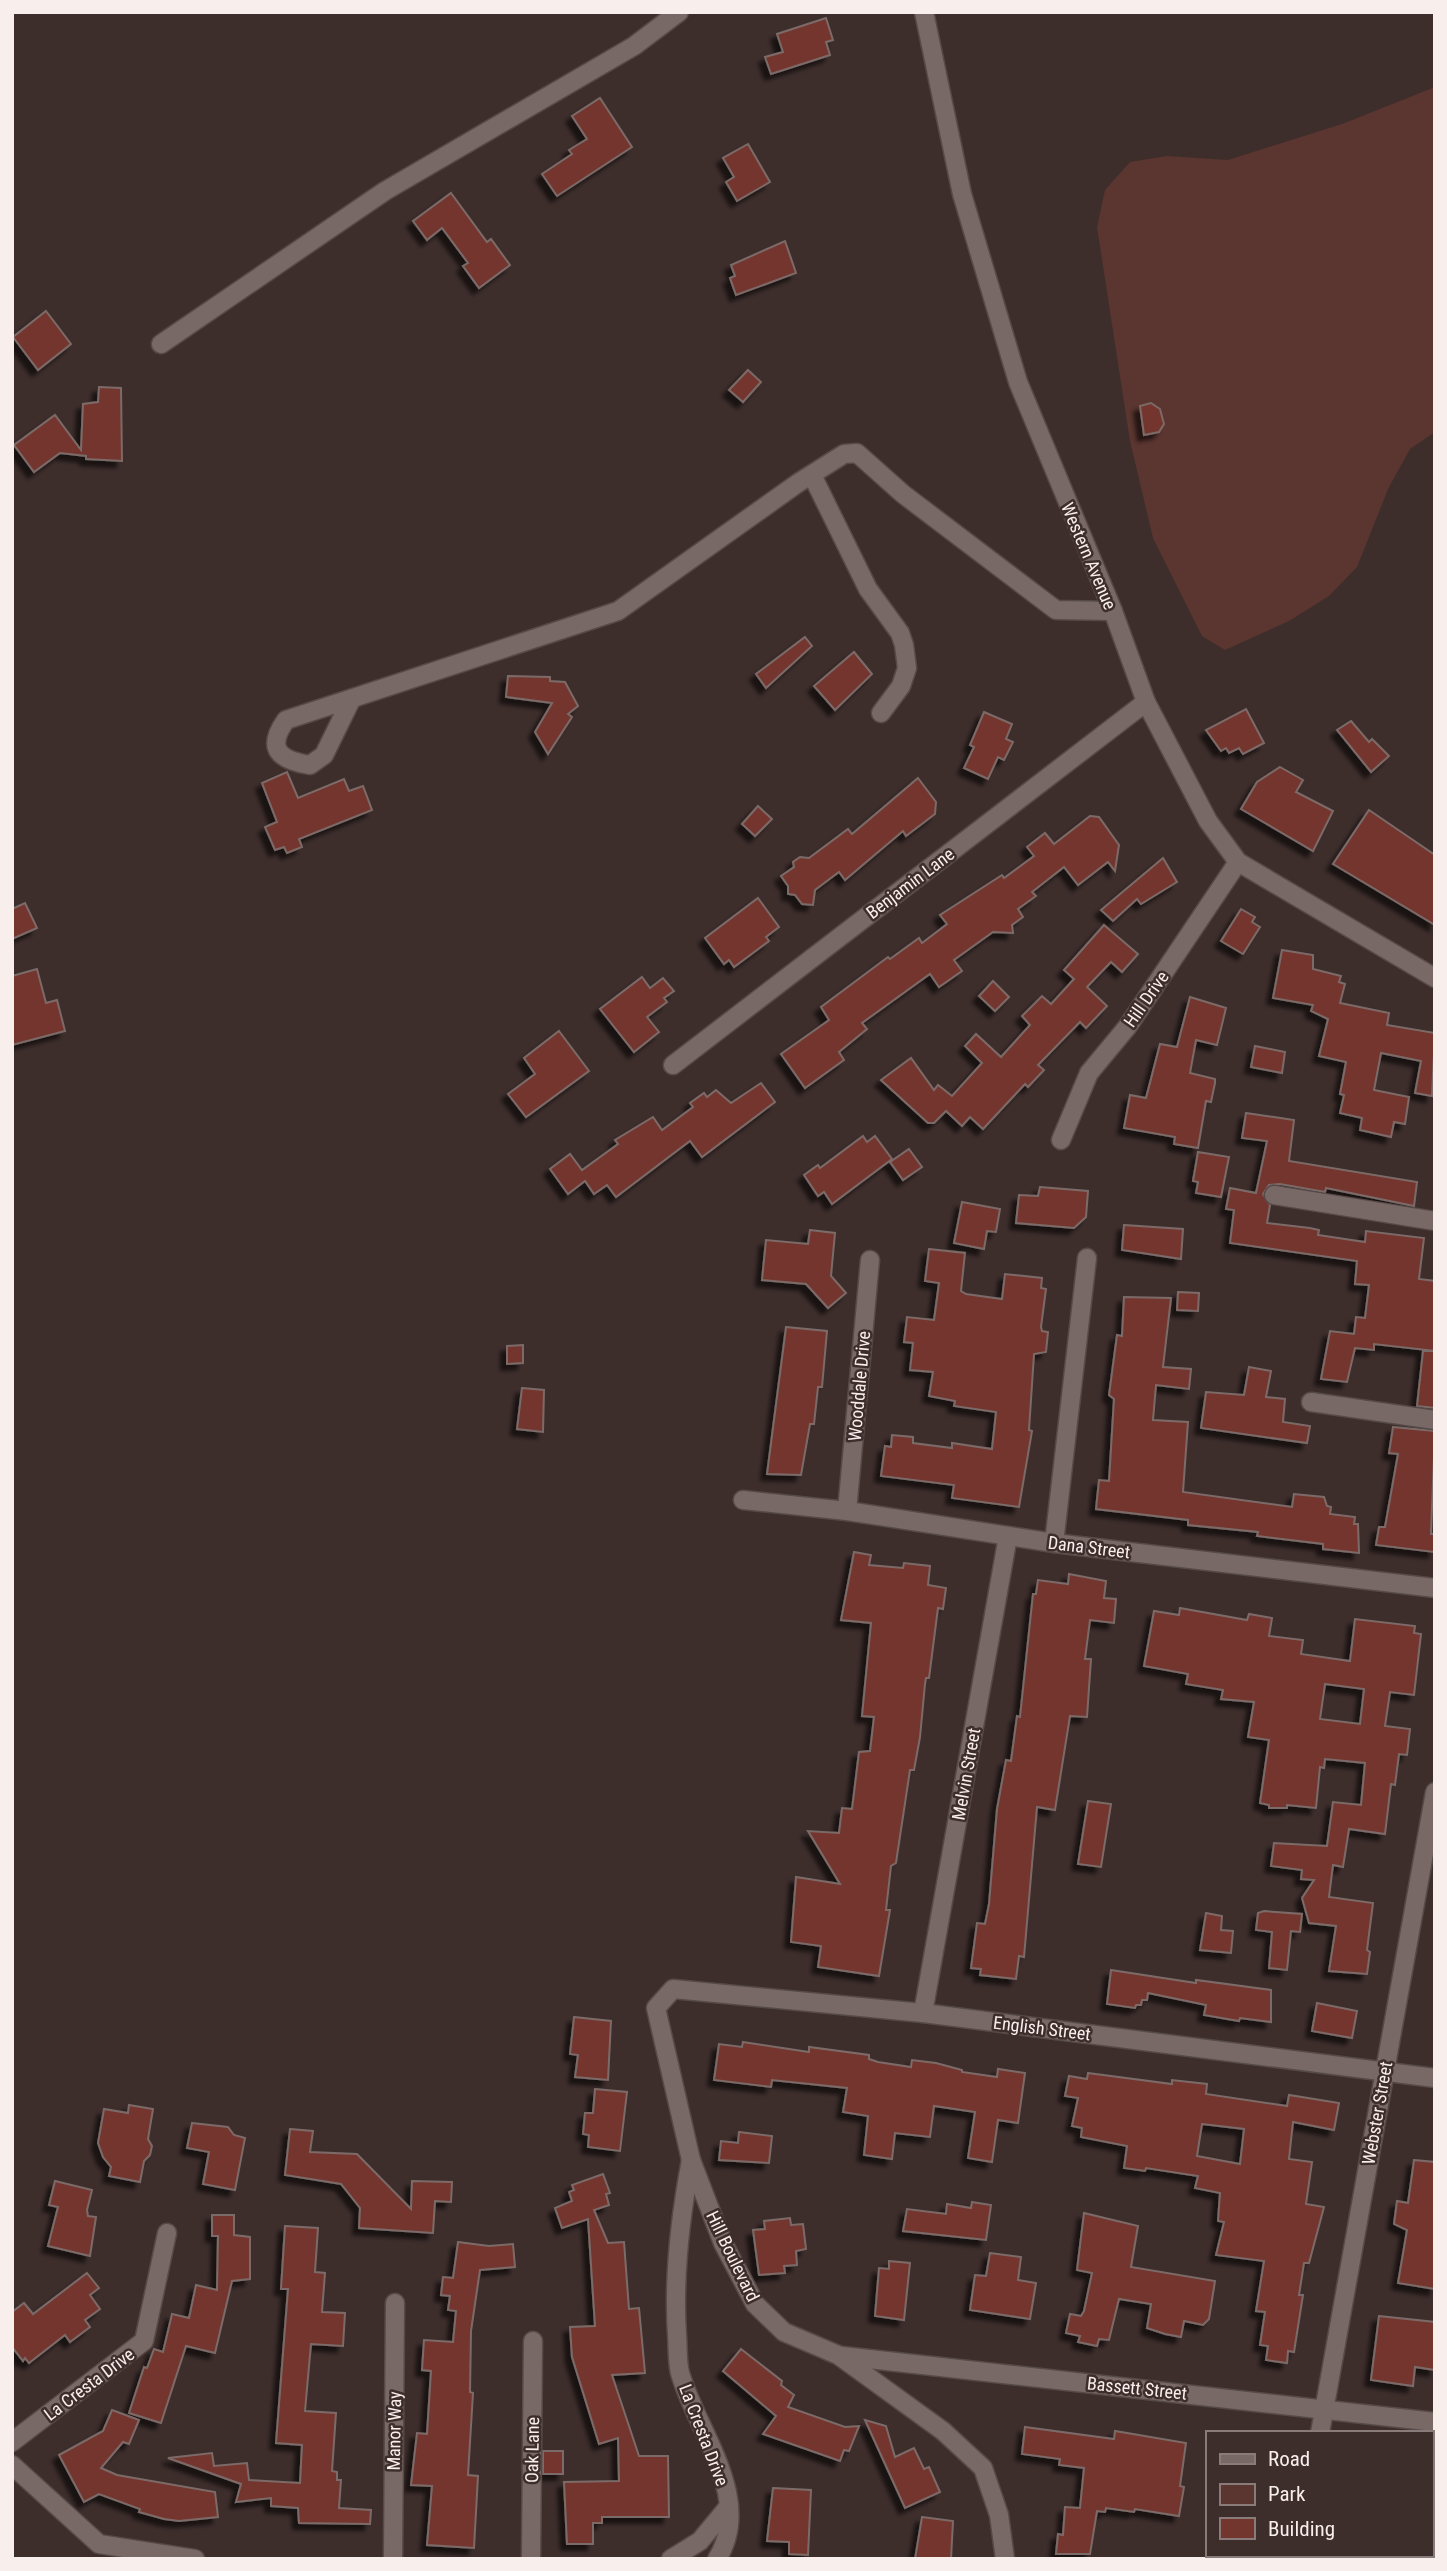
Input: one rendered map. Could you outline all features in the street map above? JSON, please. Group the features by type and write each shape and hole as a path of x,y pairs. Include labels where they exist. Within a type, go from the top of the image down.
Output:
{"street":[{"path":"161,344 385,191 634,46 679,12"},
{"name":"Western Avenue","path":"923,12 962,194 1018,382 1113,611 1146,702 1208,821 1238,862 1435,978"},
{"path":"351,701 618,611 844,454 857,453 903,494 1056,610 1113,611"},
{"path":"812,475 867,589 900,634 904,645 907,668 904,677 881,713"},
{"name":"Benjamin Lane","path":"673,1065 1146,702"},
{"name":"Hill Drive","path":"1061,1140 1089,1073 1128,1026 1238,862"},
{"path":"1274,1195 1435,1221"},
{"path":"1054,1543 1087,1258"},
{"name":"Wooddale Drive","path":"847,1511 870,1261"},
{"path":"1311,1402 1435,1420"},
{"name":"Dana Street","path":"743,1500 847,1511 1054,1543 1435,1588"},
{"name":"Melvin Street","path":"923,2013 1008,1536"},
{"name":"Webster Street","path":"1320,2431 1435,1793"},
{"name":"English Street","path":"656,2008 673,1989 923,2013 1435,2078"},
{"name":"Hill Boulevard","path":"656,2008 691,2160 723,2243 755,2304 784,2332 838,2355 943,2431 983,2468 999,2515 1005,2559"},
{"name":"La Cresta Drive","path":"671,2559 700,2542 729,2506 721,2471 679,2371 674,2296 681,2214 691,2160"},
{"name":"La Cresta Drive","path":"12,2442 144,2341 167,2233"},
{"name":"Manor Way","path":"393,2559 395,2303"},
{"name":"Oak Lane","path":"531,2559 533,2341"},
{"name":"Bassett Street","path":"838,2355 1435,2422"},
{"path":"12,2465 98,2551 195,2559"},
{"path":"717,2559 727,2543 729,2506"}],"green space":[{"path":"1435,87 1435,432 1410,449 1389,487 1357,567 1329,596 1289,621 1225,650 1202,636 1153,538 1130,441 1097,227 1105,190 1130,162 1167,156 1228,160 1342,124"}],"building":[{"path":"826,18 833,40 826,42 830,55 771,74 765,57 783,52 777,34"},
{"path":"600,98 632,147 557,196 542,174 572,154 569,150 587,139 572,116"},
{"path":"748,144 770,182 737,201 726,182 734,177 723,158"},
{"path":"451,193 487,242 491,239 510,265 479,288 463,266 468,263 442,228 427,240 413,221"},
{"path":"785,241 796,273 736,295 730,278 735,276 731,265"},
{"path":"46,311 71,344 38,370 13,337"},
{"path":"748,370 761,382 743,402 729,390"},
{"path":"99,387 121,388 122,461 86,459 86,456 60,453 34,472 14,445 55,415 81,450 83,404 98,402"},
{"path":"1151,403 1160,409 1164,424 1159,432 1144,435 1140,406"},
{"path":"805,637 812,646 766,688 756,674"},
{"path":"854,652 872,674 835,710 814,686"},
{"path":"508,676 550,677 550,681 565,682 578,706 568,714 572,717 548,754 535,732 552,703 506,697"},
{"path":"1246,709 1264,743 1243,754 1239,748 1229,753 1226,748 1221,751 1206,730"},
{"path":"984,712 1012,724 1006,739 1013,742 1004,760 998,757 988,779 964,768 974,747 970,745"},
{"path":"1351,721 1369,742 1372,739 1389,756 1371,772 1337,730"},
{"path":"1280,767 1303,780 1296,792 1333,811 1313,851 1241,809 1257,782"},
{"path":"287,772 298,798 344,779 349,791 363,786 372,810 299,839 302,847 287,853 284,847 275,850 265,827 277,822 262,783"},
{"path":"918,778 936,802 935,814 906,836 903,831 845,880 839,872 815,890 813,905 802,904 795,895 788,894 788,886 781,876 794,867 793,862 800,857 809,858 848,829 852,834"},
{"path":"758,806 772,819 755,836 742,824"},
{"path":"1369,810 1435,855 1435,925 1333,864"},
{"path":"1090,816 1099,817 1119,845 1115,871 1108,862 1078,885 1064,867 1032,892 1036,896 1018,909 1023,917 1012,925 1013,933 993,932 954,960 962,971 939,987 930,974 862,1023 867,1029 839,1052 844,1060 805,1088 781,1054 829,1020 821,1007 888,957 890,959 919,938 922,943 947,924 940,915 1002,875 1004,878 1034,856 1027,847 1045,833 1054,844"},
{"path":"1163,858 1177,882 1141,904 1137,899 1113,921 1101,910"},
{"path":"758,898 779,927 766,937 769,941 734,967 729,960 724,964 705,938"},
{"path":"25,903 37,928 12,939 12,909"},
{"path":"1241,909 1255,917 1252,922 1260,927 1243,954 1221,941"},
{"path":"1104,925 1138,954 1122,972 1111,962 1087,987 1107,1006 1086,1028 1080,1022 1038,1065 1044,1070 1028,1087 1025,1084 983,1129 970,1117 962,1126 946,1111 934,1123 928,1123 881,1080 911,1058 934,1090 938,1085 952,1096 982,1063 965,1046 976,1034 1001,1057 1030,1025 1022,1016 1042,996 1051,1004 1074,979 1064,970"},
{"path":"1282,950 1313,955 1313,969 1341,976 1339,982 1345,984 1340,1003 1389,1013 1387,1025 1435,1033 1432,1096 1415,1093 1421,1061 1381,1053 1374,1090 1409,1097 1405,1124 1394,1122 1391,1137 1360,1130 1362,1118 1340,1113 1344,1095 1340,1094 1346,1062 1319,1056 1328,1019 1311,1011 1313,1005 1273,998"},
{"path":"37,969 46,1003 57,1000 65,1031 12,1045 12,976"},
{"path":"642,977 650,988 663,978 674,991 664,998 667,1002 647,1017 659,1032 634,1052 600,1009"},
{"path":"993,981 1009,997 995,1011 979,996"},
{"path":"1190,997 1226,1008 1217,1045 1196,1040 1190,1073 1215,1079 1211,1102 1206,1101 1198,1148 1174,1144 1175,1137 1124,1128 1130,1095 1146,1098 1160,1044 1177,1047"},
{"path":"559,1031 589,1071 526,1117 508,1094 535,1074 524,1058"},
{"path":"1255,1046 1285,1052 1282,1073 1251,1067"},
{"path":"761,1083 775,1102 702,1157 690,1141 616,1197 607,1185 594,1194 585,1181 568,1194 550,1169 570,1154 582,1170 618,1144 615,1140 653,1117 662,1130 693,1107 690,1103 704,1093 707,1097 716,1090 731,1103"},
{"path":"1246,1113 1294,1120 1289,1161 1417,1182 1414,1206 1326,1188 1325,1192 1280,1184 1269,1185 1263,1194 1270,1205 1267,1223 1310,1228 1319,1230 1318,1235 1365,1242 1366,1231 1424,1238 1419,1279 1435,1281 1435,1351 1374,1344 1374,1350 1355,1348 1347,1382 1321,1379 1330,1331 1354,1334 1356,1317 1365,1318 1369,1285 1355,1284 1357,1261 1230,1243 1234,1210 1226,1209 1230,1188 1256,1193 1267,1141 1242,1138"},
{"path":"863,1136 867,1142 875,1136 892,1159 832,1204 824,1192 818,1196 804,1175 818,1165 820,1168"},
{"path":"909,1149 922,1167 903,1180 890,1162"},
{"path":"1198,1152 1229,1157 1221,1197 1196,1193 1198,1182 1193,1181"},
{"path":"1040,1187 1088,1191 1086,1217 1074,1228 1016,1223 1019,1195 1038,1196"},
{"path":"962,1202 1000,1209 996,1232 987,1231 984,1249 954,1243"},
{"path":"1124,1225 1183,1229 1181,1259 1122,1250"},
{"path":"810,1230 835,1233 831,1276 846,1293 828,1308 806,1284 762,1280 766,1240 808,1244"},
{"path":"929,1249 965,1253 961,1291 966,1294 1002,1299 1005,1274 1042,1278 1041,1288 1046,1289 1041,1327 1042,1331 1048,1332 1046,1352 1034,1354 1029,1430 1032,1431 1019,1507 952,1498 954,1485 881,1476 885,1446 891,1447 892,1435 913,1437 913,1443 952,1448 952,1443 992,1449 996,1412 954,1406 955,1401 929,1396 933,1372 910,1370 913,1343 904,1342 907,1317 934,1320 939,1283 925,1281"},
{"path":"1178,1292 1199,1293 1198,1311 1177,1310"},
{"path":"1124,1297 1171,1298 1163,1367 1191,1369 1189,1389 1156,1385 1153,1420 1188,1422 1183,1492 1292,1507 1294,1494 1324,1497 1327,1506 1331,1507 1330,1514 1355,1517 1354,1524 1358,1524 1359,1553 1323,1549 1323,1544 1257,1536 1258,1532 1188,1525 1188,1520 1096,1509 1099,1480 1109,1481 1114,1399 1109,1395 1117,1335 1122,1336"},
{"path":"786,1327 827,1331 822,1387 818,1387 814,1424 810,1424 801,1475 767,1474"},
{"path":"523,1345 523,1363 507,1364 507,1346"},
{"path":"1423,1351 1435,1351 1435,1408 1417,1406"},
{"path":"1249,1367 1271,1371 1266,1397 1285,1399 1283,1422 1310,1426 1307,1443 1201,1428 1206,1392 1244,1395"},
{"path":"522,1388 544,1390 543,1432 517,1429"},
{"path":"1393,1427 1435,1431 1431,1534 1435,1534 1434,1552 1376,1545 1379,1527 1385,1527 1398,1454 1389,1453"},
{"path":"854,1552 871,1555 869,1565 903,1568 904,1563 930,1566 928,1585 946,1588 943,1609 938,1608 929,1678 926,1678 925,1684 920,1737 914,1770 910,1770 896,1863 891,1866 886,1910 890,1910 879,1976 818,1967 821,1946 791,1942 796,1877 840,1884 808,1831 839,1833 842,1808 852,1809 859,1752 870,1751 874,1717 862,1716 871,1623 841,1620"},
{"path":"1069,1574 1106,1581 1104,1598 1116,1599 1114,1623 1090,1620 1085,1659 1091,1659 1087,1717 1070,1716 1055,1810 1037,1807 1024,1957 1019,1956 1016,1979 980,1975 981,1969 971,1968 977,1923 985,1924 989,1904 997,1809 1006,1760 1011,1761 1017,1716 1020,1717 1033,1594 1036,1594 1038,1580 1068,1584"},
{"path":"1180,1608 1247,1620 1249,1614 1272,1618 1269,1636 1303,1640 1301,1654 1350,1661 1355,1619 1415,1626 1414,1633 1421,1634 1414,1695 1390,1692 1385,1726 1410,1729 1407,1755 1399,1754 1395,1785 1391,1784 1385,1834 1349,1829 1343,1867 1333,1865 1329,1897 1373,1903 1367,1974 1329,1971 1336,1926 1309,1923 1302,1898 1314,1880 1301,1879 1302,1870 1271,1866 1274,1843 1327,1846 1333,1802 1361,1805 1365,1763 1325,1759 1324,1768 1320,1767 1316,1808 1287,1805 1287,1808 1269,1808 1269,1805 1260,1803 1269,1740 1248,1737 1254,1702 1221,1699 1223,1690 1186,1684 1188,1674 1144,1666 1154,1611 1179,1615","holes":["1325,1684 1364,1689 1360,1724 1320,1719"]},
{"path":"1088,1801 1111,1804 1101,1867 1078,1864"},
{"path":"1264,1911 1302,1914 1300,1932 1291,1931 1287,1970 1269,1968 1272,1932 1256,1930 1258,1913"},
{"path":"1206,1913 1222,1916 1221,1930 1233,1931 1231,1953 1200,1950"},
{"path":"1111,1970 1196,1983 1196,1980 1271,1990 1271,2022 1240,2018 1239,2021 1204,2015 1206,2005 1148,1993 1147,2000 1142,2000 1141,2005 1136,2005 1135,2008 1107,2004"},
{"path":"1317,2003 1357,2011 1352,2038 1312,2031"},
{"path":"574,2017 611,2021 608,2080 575,2077 578,2055 570,2054"},
{"path":"743,2042 809,2052 809,2047 869,2055 869,2059 878,2062 911,2067 912,2060 936,2063 962,2072 997,2077 998,2069 1025,2073 1018,2123 998,2120 992,2162 968,2158 975,2112 934,2106 930,2137 895,2133 892,2159 864,2155 868,2116 843,2112 847,2088 772,2080 771,2087 714,2080 719,2044 742,2047"},
{"path":"1088,2073 1172,2084 1172,2080 1207,2084 1206,2094 1287,2106 1289,2095 1339,2103 1334,2130 1293,2122 1289,2159 1312,2162 1306,2204 1324,2207 1309,2263 1304,2263 1299,2295 1303,2295 1294,2352 1288,2351 1287,2363 1266,2360 1268,2346 1260,2345 1265,2312 1256,2311 1264,2261 1216,2255 1224,2222 1218,2221 1220,2193 1195,2188 1198,2176 1146,2168 1145,2171 1124,2168 1127,2146 1081,2137 1082,2128 1072,2126 1078,2098 1065,2096 1069,2076 1087,2079","holes":["1202,2124 1244,2129 1240,2164 1197,2156"]},
{"path":"595,2089 627,2092 620,2151 588,2147 589,2135 583,2134 585,2113 593,2113"},
{"path":"129,2105 153,2109 148,2139 152,2146 150,2155 144,2161 140,2182 109,2176 111,2167 103,2157 98,2143 104,2109 128,2113"},
{"path":"192,2123 228,2127 234,2135 245,2138 235,2190 203,2184 209,2152 187,2148"},
{"path":"290,2129 313,2131 310,2152 357,2154 411,2209 412,2181 452,2182 451,2202 435,2201 433,2233 359,2228 360,2208 341,2184 285,2175"},
{"path":"739,2132 772,2136 769,2163 719,2160 721,2141 738,2143"},
{"path":"1414,2160 1435,2162 1435,2289 1398,2283 1407,2230 1394,2224 1397,2201 1408,2203"},
{"path":"603,2174 610,2193 606,2194 609,2205 594,2210 608,2243 624,2242 629,2309 639,2308 645,2373 612,2375 639,2456 668,2456 669,2517 602,2517 602,2523 593,2523 593,2544 567,2544 564,2482 619,2481 618,2438 599,2444 572,2357 570,2327 595,2326 588,2219 562,2228 555,2208 572,2201 569,2192 574,2190 572,2185"},
{"path":"55,2181 92,2190 87,2210 88,2216 96,2217 90,2256 48,2246 58,2207 49,2205"},
{"path":"972,2202 991,2205 986,2240 903,2231 907,2209 946,2214 947,2204 971,2208"},
{"path":"1084,2213 1138,2226 1131,2267 1215,2281 1209,2319 1203,2325 1184,2321 1181,2337 1165,2334 1147,2328 1151,2304 1119,2299 1109,2340 1099,2339 1097,2346 1078,2342 1080,2336 1066,2333 1070,2314 1081,2316 1084,2311 1092,2273 1077,2270"},
{"path":"212,2215 234,2215 234,2235 250,2237 250,2279 232,2281 215,2353 186,2346 161,2423 129,2413 144,2367 147,2368 154,2349 163,2352 172,2314 189,2318 196,2285 217,2290 218,2236 212,2236"},
{"path":"790,2218 791,2225 803,2224 806,2249 796,2251 797,2265 784,2266 785,2273 759,2275 753,2230 765,2229 764,2221"},
{"path":"285,2226 318,2228 315,2272 325,2273 322,2312 345,2313 343,2346 311,2344 305,2411 336,2413 332,2471 337,2472 337,2480 341,2480 339,2508 371,2510 370,2524 299,2523 298,2508 271,2506 271,2498 236,2502 241,2484 168,2458 212,2453 214,2466 247,2463 249,2480 300,2483 302,2445 276,2443 288,2289 281,2289"},
{"path":"458,2242 489,2246 513,2244 515,2267 480,2270 471,2331 470,2392 473,2393 468,2475 478,2476 474,2548 427,2545 432,2486 411,2485 417,2433 427,2434 431,2371 422,2370 424,2340 453,2342 456,2311 448,2310 450,2296 441,2295 443,2277 453,2278"},
{"path":"990,2253 1021,2257 1018,2280 1036,2283 1030,2319 970,2310 975,2275 986,2276"},
{"path":"889,2261 910,2263 904,2320 875,2316 879,2268 889,2269"},
{"path":"87,2273 99,2288 90,2295 100,2309 85,2320 90,2327 70,2342 65,2335 29,2363 25,2358 23,2361 12,2347 12,2312 24,2303 33,2314"},
{"path":"1379,2316 1435,2322 1435,2370 1415,2367 1413,2386 1371,2380"},
{"path":"741,2349 782,2381 781,2385 794,2395 788,2407 845,2427 859,2426 849,2451 844,2450 840,2461 763,2434 776,2416 723,2371"},
{"path":"112,2410 139,2420 129,2444 123,2442 101,2468 117,2475 215,2492 218,2517 179,2521 164,2519 139,2512 140,2509 99,2494 84,2502 59,2455 103,2431"},
{"path":"865,2420 886,2426 895,2457 914,2448 924,2469 929,2467 940,2492 905,2508"},
{"path":"1025,2427 1114,2439 1115,2431 1186,2443 1180,2486 1184,2487 1179,2516 1135,2509 1134,2512 1106,2508 1105,2512 1097,2511 1090,2554 1056,2554 1058,2534 1063,2535 1065,2507 1080,2508 1084,2468 1059,2465 1060,2459 1022,2454"},
{"path":"543,2451 563,2451 563,2474 543,2474"},
{"path":"773,2488 811,2490 808,2555 789,2554 789,2542 767,2541"},
{"path":"922,2517 953,2521 951,2559 915,2559"}]}
